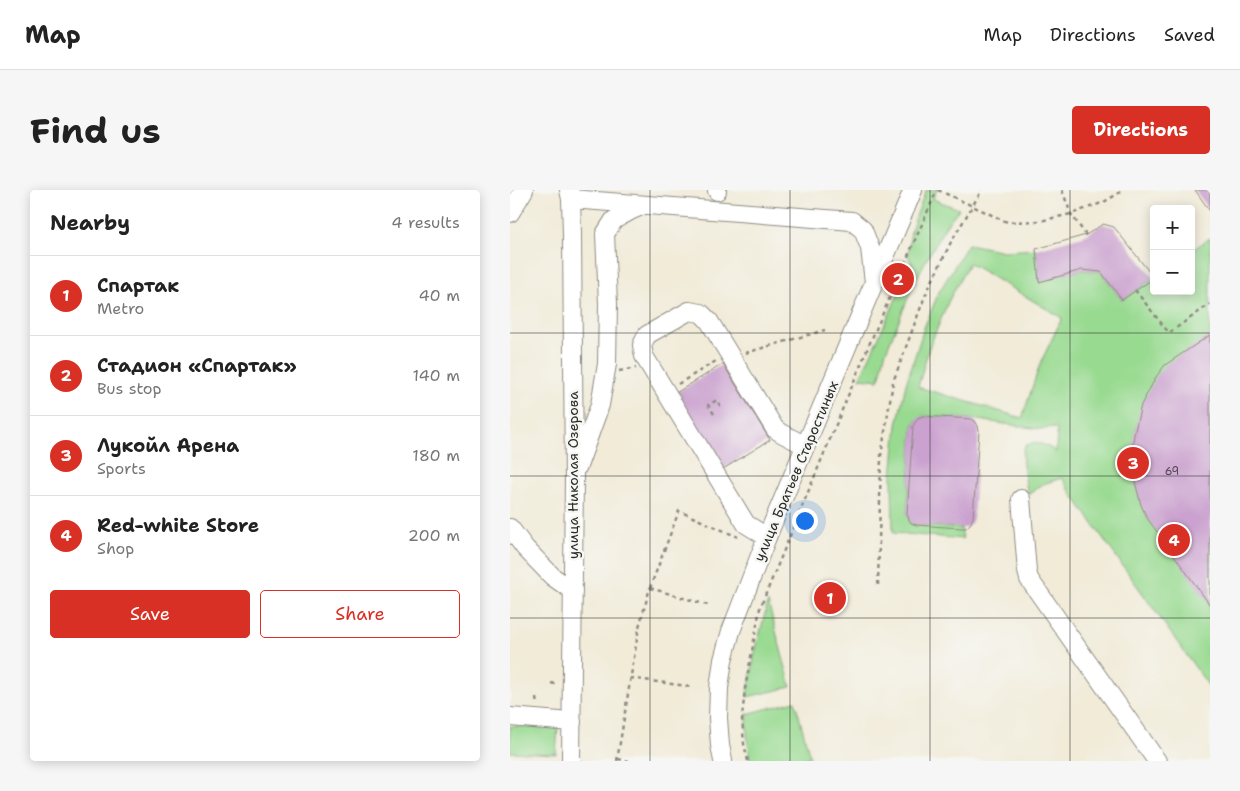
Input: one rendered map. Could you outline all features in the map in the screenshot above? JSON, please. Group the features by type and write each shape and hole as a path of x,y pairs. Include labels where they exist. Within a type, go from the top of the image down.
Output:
{"street":[{"path":"510,213 524,190"},
{"name":"улица Братьев Старостиных","path":"723,761 718,718 719,688 731,631 767,537 913,190"},
{"path":"570,195 645,205 852,221 863,230 870,248 874,283"},
{"name":"улица Николая Озерова","path":"570,195 574,478 571,761"},
{"path":"574,478 600,405 607,364 608,304 605,234 614,220 645,205"},
{"path":"767,537 746,524 644,356 642,345 647,335 689,311 701,313 709,321 775,429 806,446"},
{"path":"1021,499 1029,579 1157,761"},
{"path":"510,528 525,548 553,577 573,590"},
{"path":"510,717 572,722"}],"path":[{"path":"748,761 744,744 742,718 745,689 760,608 869,345 938,190 1007,222 1040,221 1071,214 1104,202 1124,190"},
{"path":"878,584 881,456 893,382 925,296 951,242 982,190"},
{"path":"1062,190 1071,214 1086,234"},
{"path":"1135,290 1169,333 1210,304"},
{"path":"678,384 723,357 724,359 825,330"},
{"path":"695,374 698,379"},
{"path":"714,414 708,405 717,400 722,409"},
{"path":"629,761 618,760 639,627 650,588 680,511 738,538"},
{"path":"650,588 711,606"},
{"path":"630,678 693,687"},
{"path":"551,683 558,685"},
{"path":"536,698 537,705"}],"green space":[{"path":"926,190 937,190 933,199 959,209 947,224 913,286 885,354 879,380 860,378 912,264 908,255 911,230"},
{"path":"1210,238 1210,688 1062,478 1043,484 1028,495 1023,463 1025,446 1033,443 1041,444 1056,452 1057,429 1050,427 1039,429 971,419 923,416 913,426 907,514 909,520 916,525 961,528 963,539 893,533 892,477 897,425 906,384 924,328 939,292 968,244 1004,251 1036,249 1039,281 1082,270 1101,272 1122,300 1150,281 1150,295 1195,295 1195,248","holes":["969,263 1062,318 1040,364 1022,418 918,387 929,348 949,300"]},
{"path":"768,602 791,687 747,697 755,652"},
{"path":"795,701 810,757 796,761 750,761 747,714"},
{"path":"510,726 558,728 556,754 510,752"}],"building":[{"path":"1195,190 1210,190 1210,211"},
{"path":"1103,224 1114,227 1150,273 1150,281 1122,300 1101,272 1082,270 1039,282 1036,249 1086,235"},
{"path":"1210,335 1210,605 1147,518 1141,505 1134,478 1132,450 1141,405 1156,377 1165,365"},
{"path":"723,364 770,440 723,469 676,393"},
{"path":"923,416 971,419 978,426 973,518 966,528 916,525 909,520 907,514 913,426 918,418"}],"place":[{"name":"Стадион «Спартак»","path":"898,279"},
{"name":"Лукойл Арена","path":"1133,463"},
{"name":"Red-white Store","path":"1174,540"},
{"name":"Спартак","path":"830,598"}]}
